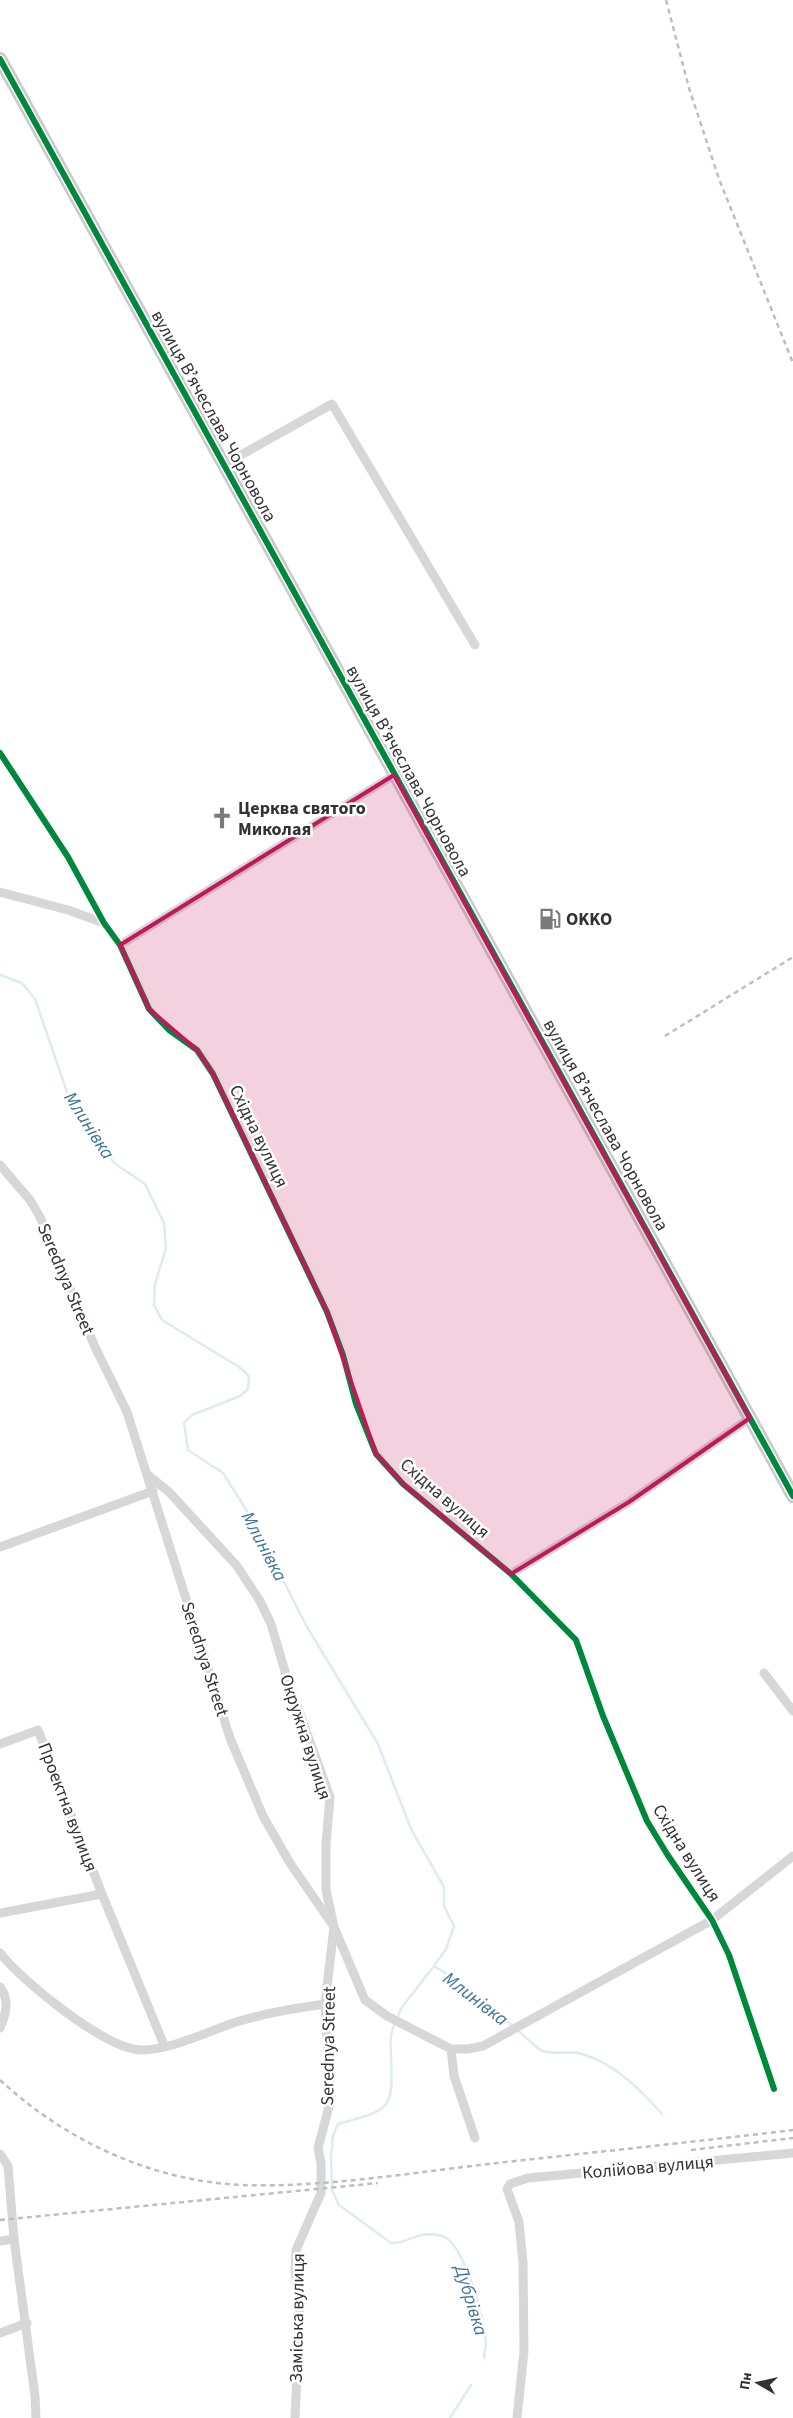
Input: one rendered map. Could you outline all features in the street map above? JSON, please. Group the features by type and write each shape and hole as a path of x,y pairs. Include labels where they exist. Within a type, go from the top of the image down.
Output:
{"main road":[{"name":"вулиця Вʼячеслава Чорновола","path":"0,59 793,1496"}],"street":[{"path":"223,465 332,404 475,645"},
{"name":"Східна вулиця","path":"0,753 68,857 104,923 120,945 149,1009 169,1030 197,1050 213,1074 327,1312 343,1355 356,1404 376,1454 403,1484 511,1574 576,1640 603,1716 647,1821 712,1920 729,1955 774,2089"},
{"path":"120,945 394,774"},
{"path":"0,892 68,910 104,923"},
{"name":"Serednya Street","path":"0,1165 30,1200 40,1217 94,1347 127,1412 148,1474 183,1593 234,1746 263,1816 290,1863 334,1927 325,2004 331,2099 318,2148 321,2163"},
{"path":"511,1574 629,1502 750,1418"},
{"name":"Окружна вулиця","path":"148,1474 169,1492 237,1566 260,1601 271,1624 287,1678 330,1797 326,1844 326,1890 334,1927 365,2000 387,2016 451,2050"},
{"path":"0,1547 153,1491"},
{"path":"764,1673 793,1711"},
{"name":"Проектна вулиця","path":"0,1744 38,1730 164,2046"},
{"path":"476,2138 454,2076 451,2050 483,2046 508,2034 712,1920 793,1857"},
{"name":"Проектна вулиця","path":"0,1913 102,1894"},
{"path":"0,1953 54,2004 85,2025 133,2049 143,2050 164,2046 275,2011 325,2004"},
{"path":"0,1987 7,2000 7,2008 0,2028"},
{"name":"Колійова вулиця","path":"517,2418 524,2352 523,2262 519,2222 507,2189 510,2184 528,2178 793,2153"},
{"path":"0,2154 8,2166 14,2236 27,2324 36,2418"},
{"name":"Заміська вулиця","path":"295,2418 300,2308 295,2272 296,2250 321,2193 321,2163"},
{"path":"0,2241 14,2236"},
{"path":"0,2333 27,2324"}],"highlighted area":[{"path":"394,775 750,1418 629,1502 511,1574 403,1484 376,1454 327,1312 213,1074 197,1050 149,1009 120,945"}],"waterway":[{"name":"Млинівка","path":"0,975 22,983 35,999 68,1095 114,1163 145,1184 164,1223 166,1248 155,1284 154,1305 162,1320 239,1367 249,1376 248,1389 240,1396 192,1415 184,1423 188,1450 223,1473 252,1519 307,1627 378,1744 411,1829 444,1887 444,1906 454,1926 446,1949 434,1966 468,1987 540,2050 550,2053 582,2054 594,2058 626,2078 662,2114"},
{"name":"Дубрівка","path":"397,2018 402,2007 434,1966"},
{"name":"Дубрівка","path":"395,2023 390,2045 392,2072 390,2097 386,2104 370,2115 338,2124 333,2136 331,2157 332,2190 339,2205 391,2243 398,2243 426,2234 442,2236 450,2241 465,2267 482,2318 486,2343 484,2358"},
{"name":"Дубрівка","path":"450,2418 471,2385"}],"railway":[{"path":"666,0 689,88 719,179 793,363"},
{"path":"665,1036 793,957"},
{"path":"0,2080 53,2122 112,2154 143,2166 175,2175 208,2182 242,2185 337,2182 793,2130"},
{"path":"691,2150 793,2138"},
{"path":"0,2220 378,2183"}],"cycle path":[{"path":"0,59 793,1496"},
{"path":"0,753 68,857 104,923 120,945 149,1009 169,1030 197,1050 213,1074 327,1312 343,1355 356,1404 376,1454 403,1484 511,1574 576,1640 603,1716 647,1821 712,1920 729,1955 774,2089"}],"place":[{"name":"Церква святого Миколая","path":"222,818"},
{"name":"OKKO","path":"550,919"}]}
